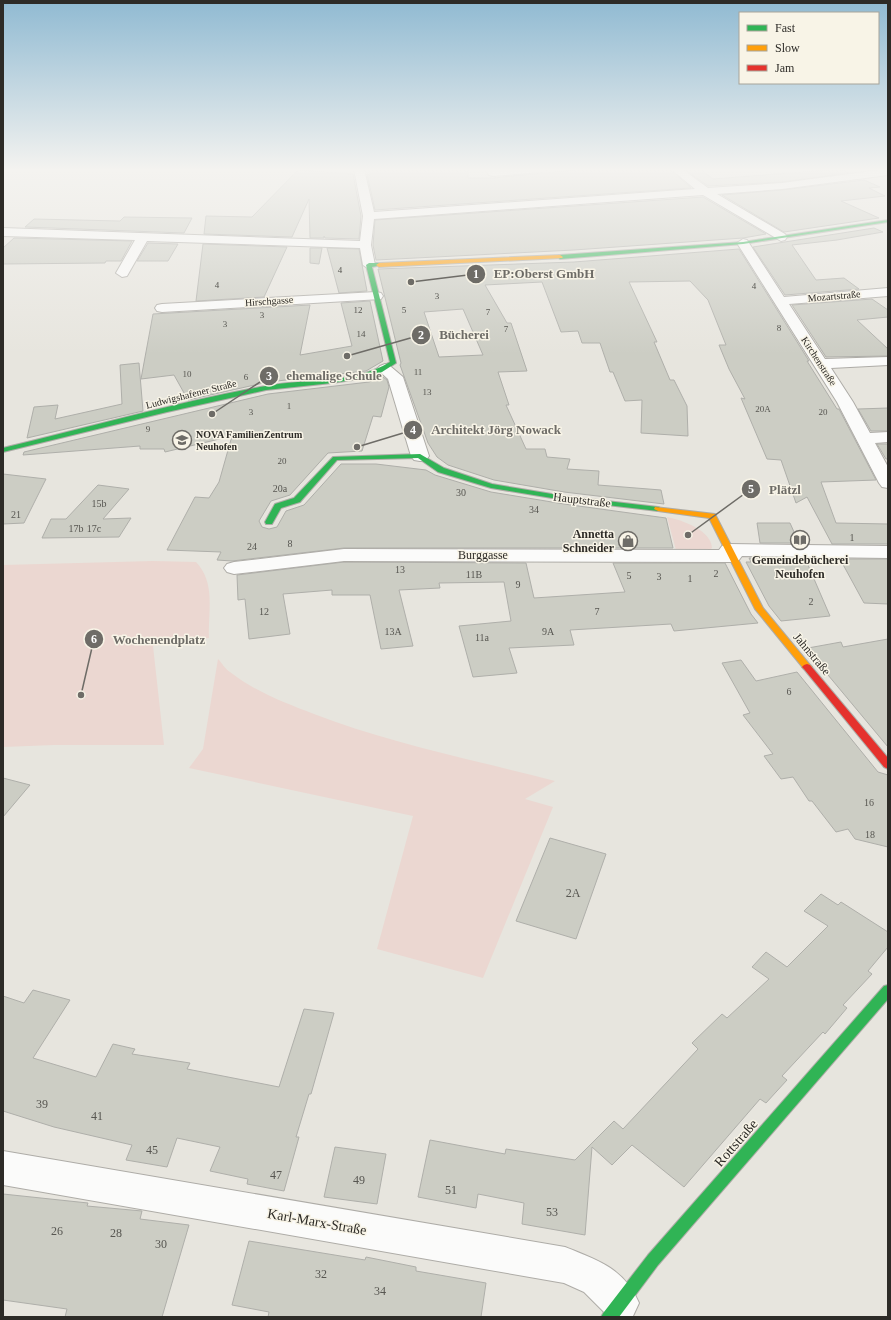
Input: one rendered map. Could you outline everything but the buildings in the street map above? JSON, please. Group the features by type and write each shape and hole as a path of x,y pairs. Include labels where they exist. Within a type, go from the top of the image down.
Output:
{"main road":[{"path":"386,369 393,363 369,265 574,256 743,243 824,231"},
{"name":"Ludwigshafener Straße","path":"3,450 247,392 290,384 362,377 386,369"},
{"path":"269,522 278,506 297,500 335,458 420,456"},
{"name":"Hauptstraße","path":"420,456 441,470 491,486 564,498 712,516 731,553"},
{"name":"Jahnstraße","path":"731,553 759,609 888,765"},
{"name":"Rottstraße","path":"614,1310 653,1260 888,990"}],"street":[{"path":"367,231 365,245 369,265"},
{"path":"770,231 781,237"},
{"path":"3,232 365,245"},
{"path":"122,273 144,236"},
{"name":"Kirchenstraße","path":"743,243 821,364 888,483"},
{"name":"Mozartstraße","path":"780,301 888,292"},
{"name":"Hirschgasse","path":"162,308 376,296"},
{"path":"821,364 888,360"},
{"path":"386,369 395,377 420,456"},
{"path":"864,438 888,437"},
{"name":"Burggasse","path":"234,568 344,555 888,552"},
{"name":"Karl-Marx-Straße","path":"3,1168 565,1265 596,1279 614,1310"}],"shaded area":[{"path":"667,517 688,523 701,531 707,536 712,548 709,550 676,550"},
{"path":"153,561 196,562 206,579 210,598 209,638 153,646 164,745 54,745 3,747 3,565"},
{"path":"218,659 228,671 259,691 343,725 403,743 555,781 525,799 553,807 483,978 377,949 413,816 189,768 203,749"}],"traffic: fast":[{"path":"560,257 743,243 825,231"},
{"path":"3,450 167,410 266,388 332,382 366,376 380,371 393,363 369,265 379,265"},
{"path":"269,522 278,506 297,500 335,458 420,456 441,470 491,486 564,498 658,509"},
{"path":"609,1317 653,1260 888,990"}],"traffic: slow":[{"path":"379,265 560,257"},
{"path":"658,509 712,516 759,609 807,667"}],"traffic: jam":[{"path":"807,667 888,765"}],"place":[{"name":"EP:Oberst GmbH","path":"411,282"},
{"name":"Bücherei","path":"347,356"},
{"name":"ehemalige Schule","path":"212,414"},
{"name":"NOVA FamilienZentrum Neuhofen","path":"182,440"},
{"name":"Architekt Jörg Nowack","path":"357,447"},
{"name":"Plätzl","path":"688,535"},
{"name":"Gemeindebücherei Neuhofen","path":"800,540"},
{"name":"Annetta Schneider","path":"628,541"},
{"name":"Wochenendplatz","path":"81,695"}]}
